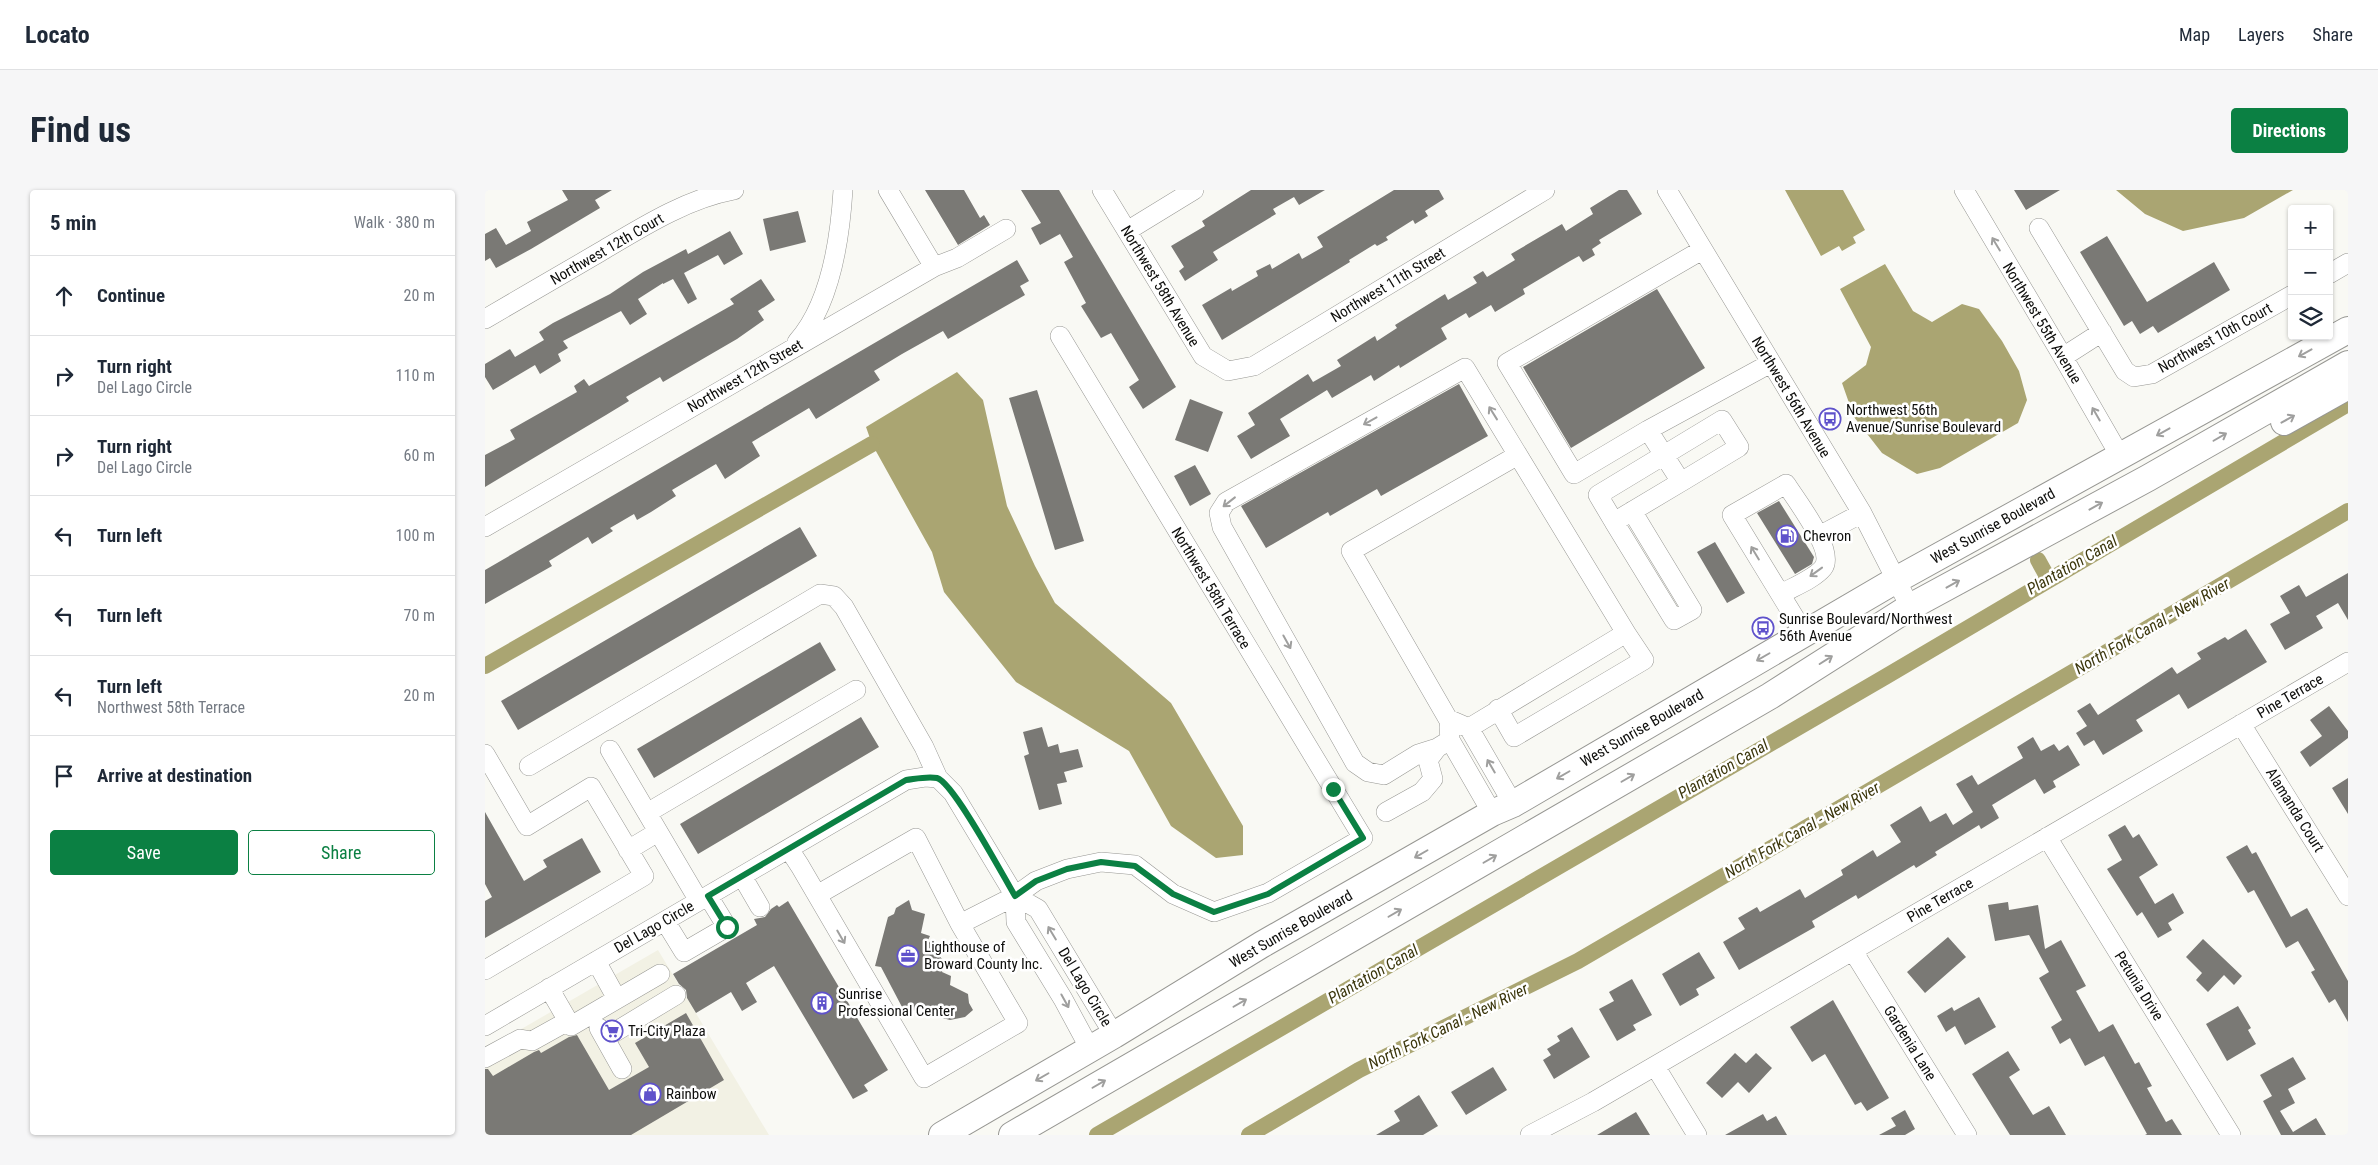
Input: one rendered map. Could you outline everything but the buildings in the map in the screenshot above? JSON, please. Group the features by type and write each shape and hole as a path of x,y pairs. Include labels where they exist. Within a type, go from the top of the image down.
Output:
{"highway":[{"name":"West Sunrise Boulevard","path":"941,1135 1114,1035 1261,945 1896,580 2348,330"},
{"name":"West Sunrise Boulevard","path":"1012,1135 1770,696 1910,607 2148,478 2348,364"},
{"path":"2148,478 2216,460 2348,386"},
{"path":"1432,892 1475,841 1502,824 1502,808"},
{"path":"1137,1062 1137,1040 1141,1033 1243,973 1261,945"},
{"path":"977,1135 1101,1062 1114,1035"}],"street":[{"name":"Northwest 12th Court","path":"485,319 641,228 680,208 717,193 734,190"},
{"path":"791,349 806,333 820,302 833,264 841,230 843,190"},
{"path":"889,190 934,267"},
{"name":"Northwest 58th Avenue","path":"1102,190 1203,356 1229,371"},
{"path":"1127,231 1194,190"},
{"name":"Northwest 11th Street","path":"1229,371 1254,366 1545,190"},
{"name":"Northwest 56th Avenue","path":"1667,190 1862,513 1910,607"},
{"name":"Northwest 55th Avenue","path":"1963,190 2120,456"},
{"name":"Northwest 10th Court","path":"2039,228 2125,371 2134,377 2152,374 2288,297"},
{"name":"Northwest 12th Street","path":"485,527 934,267 957,258 1006,229"},
{"path":"1702,250 1507,363 1574,474 1648,430 1771,363"},
{"path":"2333,272 2348,263"},
{"path":"2063,357 2102,332"},
{"name":"Northwest 58th Terrace","path":"1015,896 1043,878 1067,869 1101,862 1135,866 1173,894 1214,912 1268,894 1363,838 1060,336"},
{"path":"1444,744 1418,754 1384,775 1368,772 1355,763 1222,527 1219,513 1226,502 1465,368 1644,660 1514,737 1499,709"},
{"path":"1614,522 1632,511 1739,447 1722,420 1598,495 1614,522 1674,620 1692,610 1632,511"},
{"path":"1648,430 1681,482"},
{"path":"1502,808 1469,728 1448,719 1351,552 1518,455"},
{"path":"1781,594 1821,570 1826,562 1827,552 1786,484 1732,515 1805,634"},
{"path":"1819,536 1862,513"},
{"path":"529,766 820,594 834,596 845,607 924,747 938,778"},
{"path":"1469,728 1626,633"},
{"name":"Pine Terrace","path":"1529,1135 1578,1110 1655,1066 2348,662"},
{"path":"647,813 856,690"},
{"path":"1386,812 1422,792 1433,779 1429,760 1444,744 1448,719"},
{"name":"Alamanda Court","path":"2241,724 2348,896"},
{"path":"1444,744 1502,808"},
{"path":"610,750 658,832 704,898 727,927 684,952 665,921"},
{"path":"485,754 527,826 591,787 644,876 485,970"},
{"name":"Del Lago Circle","path":"485,1026 906,780 925,777 938,778 953,793 1015,896 1016,922 1063,999 1090,1049"},
{"path":"628,850 658,832"},
{"name":"Petunia Drive","path":"2047,837 2231,1135"},
{"path":"789,849 924,1078 1018,1023 960,924 916,838 817,895"},
{"path":"742,876 760,907"},
{"path":"960,924 1015,896"},
{"name":"Del Lago Circle","path":"1015,896 1038,909 1114,1035"},
{"name":"Gardenia Lane","path":"1853,951 1967,1135"},
{"path":"595,961 617,999"},
{"path":"549,988 571,1026 660,974"},
{"path":"605,1038 676,995"},
{"path":"591,1014 622,1069"},
{"path":"485,1058 520,1039 532,1041 568,1021"},
{"path":"1655,1066 1697,1135"}],"shaded area":[{"path":"1785,190 1843,190 1865,230 1853,237 1856,243 1842,251 1839,246 1821,256"},
{"path":"2116,190 2293,190 2244,218 2183,231 2145,214"},
{"path":"1885,264 1913,311 1932,322 1962,304 1979,309 2002,341 2019,371 2027,400 2018,423 1940,468 1917,474 1882,453 1854,417 1842,383 1866,365 1871,347 1840,289"},
{"path":"957,372 983,400 1007,506 1035,566 1055,603 1171,703 1243,826 1243,855 1216,858 1171,826 1129,751 1016,682 944,592 932,552 872,444 866,427"},
{"name":"Tri-City Plaza","path":"658,950 769,1135 485,1135 485,1050"}],"waterway":[{"name":"Plantation Canal","path":"1097,1135 1885,677 2348,404"},
{"path":"485,666 872,444"},
{"name":"North Fork Canal - New River","path":"1249,1135 1359,1070 1578,961 2348,511"},
{"path":"2038,560 2049,580"}],"place":[{"name":"Northwest 56th Avenue/Sunrise Boulevard","path":"1830,419"},
{"name":"Chevron","path":"1787,536"},
{"name":"Sunrise Boulevard/Northwest 56th Avenue","path":"1763,628"},
{"name":"Lighthouse of Broward County Inc.","path":"908,956"},
{"name":"Sunrise Professional Center","path":"822,1003"},
{"name":"Tri-City Plaza","path":"612,1031"},
{"name":"Rainbow","path":"650,1094"}],"route":[{"path":"727,927 708,896 906,780 925,777 938,778 953,793 1015,896 1036,881 1067,869 1101,862 1135,866 1173,894 1214,912 1268,894 1363,838 1333,789"}]}
